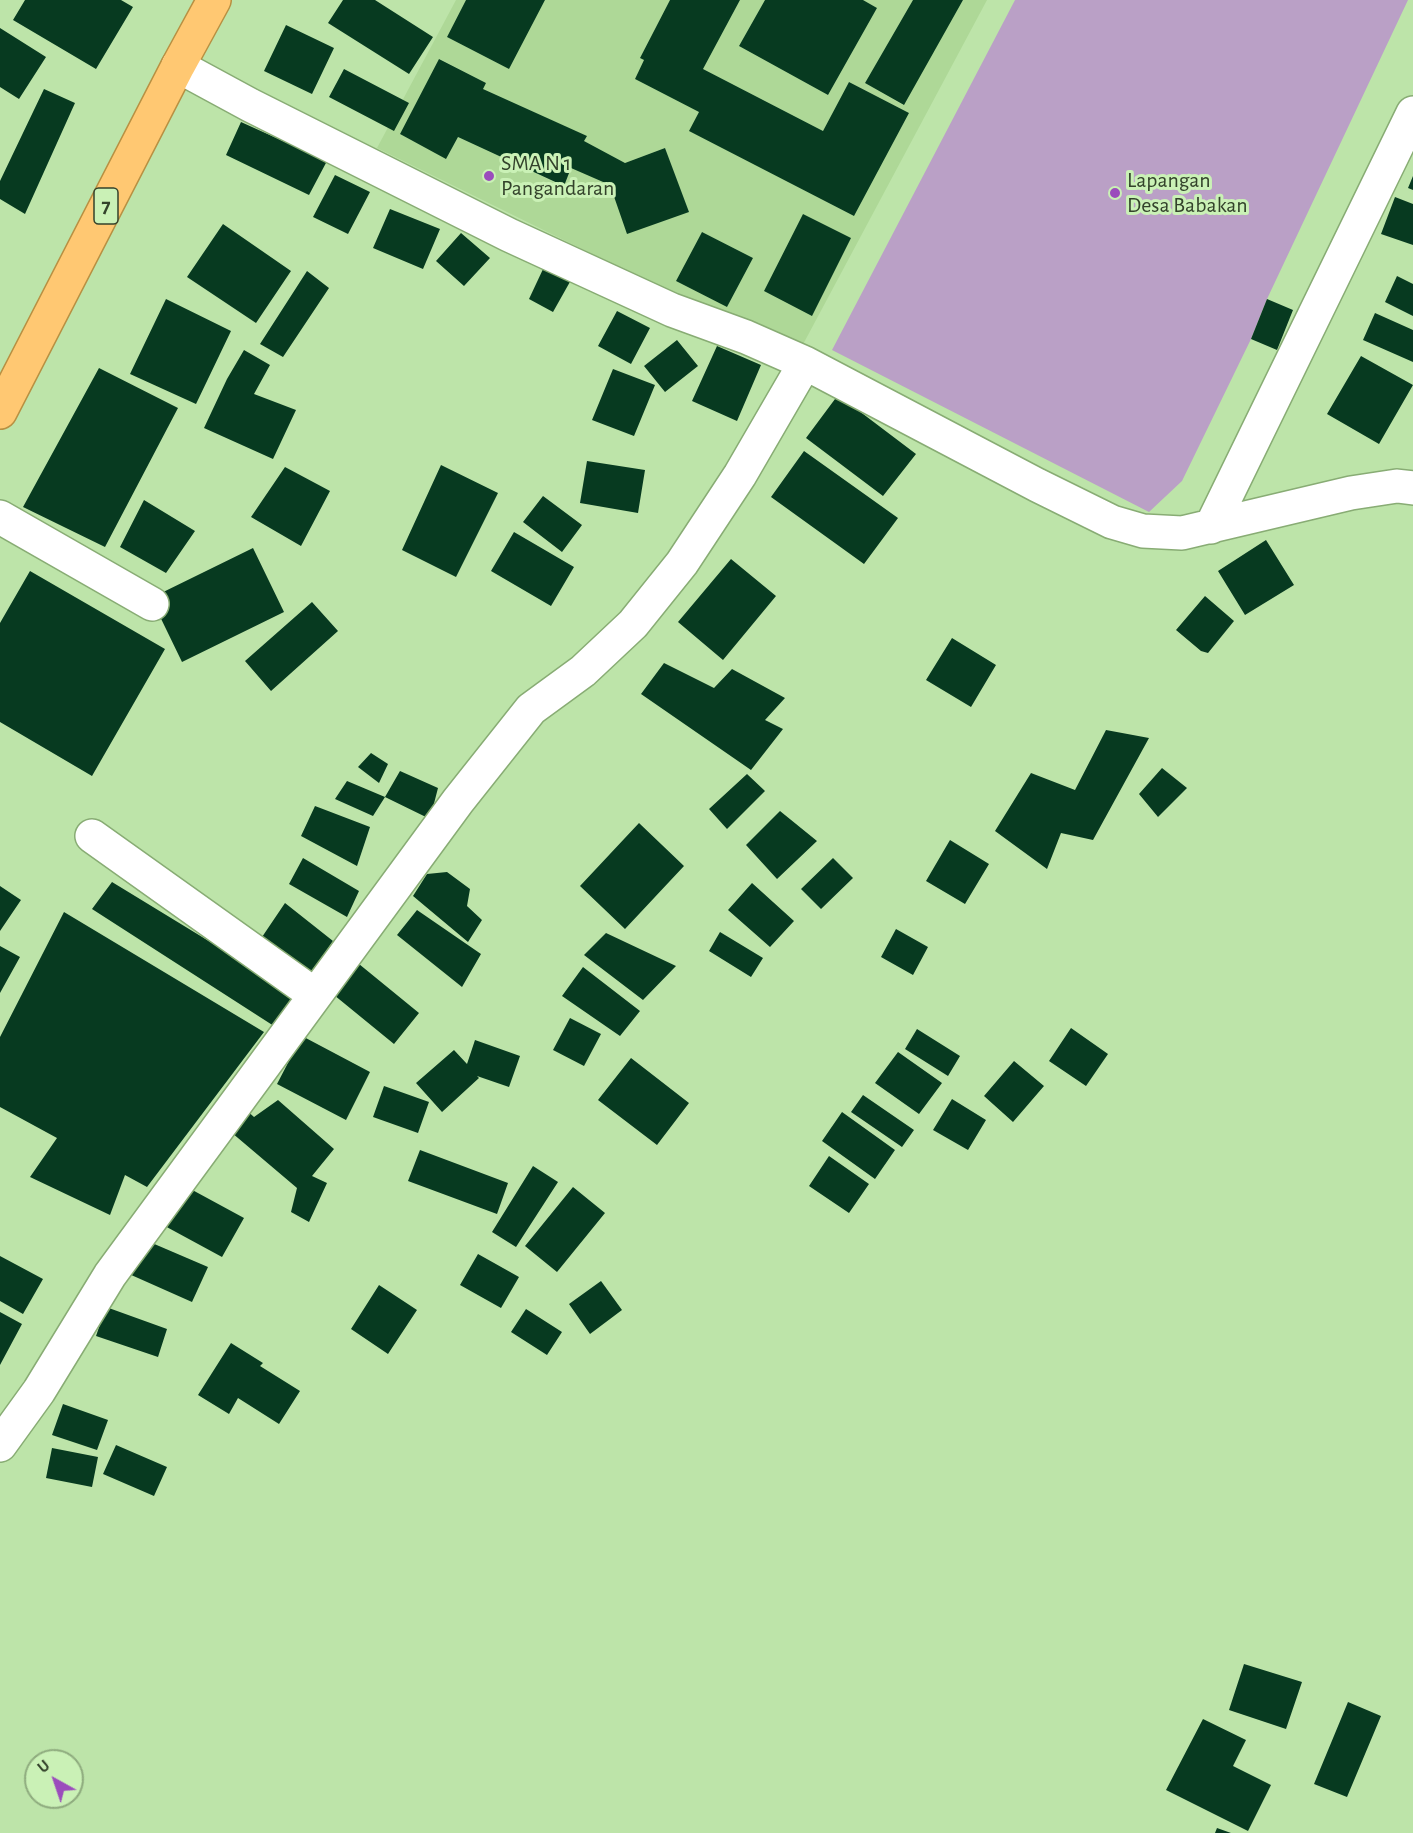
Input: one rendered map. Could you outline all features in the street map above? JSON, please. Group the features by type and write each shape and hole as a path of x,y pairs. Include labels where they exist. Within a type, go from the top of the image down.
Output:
{"highway":[{"name":"7","path":"0,412 214,0"}],"street":[{"path":"178,66 425,194 529,244 672,310 746,337 805,363 1006,470 1112,522 1143,531 1165,534 1182,533 1351,493 1397,486 1413,488"},
{"path":"1211,527 1413,113"},
{"path":"0,1445 39,1391 110,1275 458,801 531,710 583,671 633,624 682,563 740,475 805,363"},
{"path":"0,517 152,604"},
{"path":"92,836 315,995"}],"shaded area":[{"name":"SMA N 1 Pangandaran","path":"456,0 466,0 447,37 509,69 545,0 670,0 640,58 644,60 635,79 699,112 690,131 854,216 909,113 849,82 823,131 703,69 740,0 765,0 739,46 828,95 877,8 863,0 913,0 865,83 903,105 963,0 987,0 800,350 643,279 377,148","holes":["440,59 486,83 483,89 586,136 584,141 625,163 665,148 688,212 571,168 563,186 458,137 446,158 400,134","803,214 851,238 764,291","702,232 753,258 727,307 676,281"]},
{"name":"Lapangan Desa Babakan","path":"1015,0 1408,0 1267,299 1251,339 1182,481 1149,512 832,350"}],"building":[{"path":"25,0 121,0 133,7 96,69 13,20"},
{"path":"343,0 375,0 433,37 409,74 328,23"},
{"path":"466,0 545,0 509,69 447,37"},
{"path":"670,0 740,0 703,69 823,131 849,82 909,113 854,216 689,131 699,112 635,79 644,60 640,58"},
{"path":"765,0 863,0 877,8 828,95 739,46"},
{"path":"913,0 963,0 904,105 865,83"},
{"path":"286,25 334,48 312,94 264,71"},
{"path":"0,28 46,57 19,99 0,87"},
{"path":"439,59 486,83 483,89 587,136 584,141 625,163 665,148 689,212 627,234 610,185 571,168 564,186 458,137 446,159 400,134"},
{"path":"344,69 409,103 394,131 329,97"},
{"path":"44,89 75,103 25,214 0,199 0,181"},
{"path":"241,122 327,161 309,195 226,155"},
{"path":"335,175 370,192 348,234 313,217"},
{"path":"1413,176 1413,190 1408,188"},
{"path":"1395,197 1413,204 1413,245 1381,234"},
{"path":"390,209 440,229 423,269 373,248"},
{"path":"803,214 851,238 812,316 764,291"},
{"path":"223,224 291,271 256,323 187,277"},
{"path":"702,232 753,258 727,307 676,281"},
{"path":"461,233 490,258 464,286 436,261"},
{"path":"544,267 571,280 553,312 529,299"},
{"path":"307,271 329,288 283,357 260,344"},
{"path":"1397,276 1413,284 1413,316 1385,302"},
{"path":"166,299 231,331 196,404 130,374"},
{"path":"1267,299 1293,310 1277,350 1251,339"},
{"path":"617,311 650,328 631,364 598,346"},
{"path":"1375,313 1413,330 1413,362 1363,340"},
{"path":"677,340 698,366 665,392 644,366"},
{"path":"717,346 761,365 737,421 692,401"},
{"path":"244,350 270,365 254,394 296,410 273,459 204,428 227,379"},
{"path":"1361,356 1413,385 1379,444 1327,414"},
{"path":"99,368 178,408 105,547 23,507"},
{"path":"613,369 655,385 634,436 592,420"},
{"path":"838,395 916,454 883,496 806,438"},
{"path":"804,451 898,518 864,564 771,497"},
{"path":"587,461 645,470 638,513 580,503"},
{"path":"441,465 498,493 456,577 402,550"},
{"path":"285,467 330,491 301,546 251,517"},
{"path":"543,496 582,525 562,552 523,522"},
{"path":"144,500 195,531 166,573 120,547"},
{"path":"514,532 574,567 551,606 491,571"},
{"path":"1266,540 1294,585 1245,615 1218,571"},
{"path":"253,548 284,612 182,662 151,598"},
{"path":"731,559 776,596 723,660 678,622"},
{"path":"30,571 165,649 92,776 0,722 0,623"},
{"path":"1205,596 1234,621 1208,653 1201,651 1176,630"},
{"path":"312,602 338,631 271,691 245,661"},
{"path":"952,638 996,665 971,707 926,680"},
{"path":"664,663 714,688 732,669 785,698 765,720 783,729 751,770 641,694"},
{"path":"1106,730 1149,738 1093,840 1061,833 1047,869 995,831 1031,773 1075,790"},
{"path":"371,753 388,764 379,783 358,767"},
{"path":"1162,768 1187,788 1158,817 1139,794"},
{"path":"400,771 438,788 430,819 385,797"},
{"path":"747,774 765,791 727,829 709,809"},
{"path":"347,781 385,797 373,816 335,799"},
{"path":"315,806 370,827 357,866 301,836"},
{"path":"780,811 817,841 777,879 746,845"},
{"path":"639,823 684,866 625,929 580,886"},
{"path":"950,840 989,864 965,904 926,881"},
{"path":"303,858 359,891 347,917 289,884"},
{"path":"833,858 853,878 821,909 801,889"},
{"path":"447,872 470,889 467,906 482,920 468,942 413,896 427,874"},
{"path":"112,882 294,993 277,1028 92,909"},
{"path":"752,883 794,921 770,947 728,910"},
{"path":"0,886 21,900 0,931"},
{"path":"285,903 333,941 308,978 260,940"},
{"path":"417,910 481,954 462,987 397,935"},
{"path":"64,912 264,1032 147,1187 125,1175 110,1215 30,1177 57,1138 0,1107 0,1037"},
{"path":"896,929 928,947 913,975 881,957"},
{"path":"720,932 763,958 751,977 709,951"},
{"path":"606,933 676,966 643,1000 584,955"},
{"path":"0,946 20,957 0,993"},
{"path":"359,964 419,1013 394,1044 334,995"},
{"path":"583,967 640,1011 620,1036 562,996"},
{"path":"570,1018 601,1034 584,1066 553,1050"},
{"path":"1071,1028 1108,1054 1086,1086 1049,1061"},
{"path":"917,1029 960,1056 948,1076 905,1049"},
{"path":"302,1036 370,1072 346,1120 277,1084"},
{"path":"475,1040 520,1056 509,1087 477,1076 479,1078 442,1112 416,1083 454,1050 467,1064"},
{"path":"898,1052 942,1083 919,1114 875,1083"},
{"path":"631,1058 689,1103 657,1145 598,1100"},
{"path":"1014,1061 1044,1086 1013,1122 984,1096"},
{"path":"384,1086 429,1102 418,1133 373,1117"},
{"path":"863,1095 914,1130 902,1147 851,1112"},
{"path":"952,1099 986,1120 968,1150 933,1130"},
{"path":"278,1100 334,1149 312,1176 327,1183 309,1222 291,1212 297,1188 225,1127 245,1109 254,1117"},
{"path":"842,1112 895,1150 875,1179 822,1141"},
{"path":"420,1150 508,1183 497,1214 408,1181"},
{"path":"829,1156 869,1184 849,1213 809,1186"},
{"path":"533,1166 558,1182 516,1247 492,1232"},
{"path":"185,1186 244,1218 222,1257 163,1225"},
{"path":"573,1187 605,1213 557,1272 525,1246"},
{"path":"145,1240 208,1267 192,1302 129,1274"},
{"path":"478,1254 519,1277 501,1308 460,1285"},
{"path":"0,1256 43,1279 23,1314 0,1301"},
{"path":"601,1281 622,1310 590,1334 569,1304"},
{"path":"379,1285 417,1310 388,1354 351,1329"},
{"path":"106,1307 167,1329 158,1357 96,1336"},
{"path":"526,1309 562,1332 547,1355 511,1332"},
{"path":"0,1312 22,1324 0,1365"},
{"path":"231,1343 263,1363 260,1366 300,1391 279,1424 238,1398 229,1414 198,1395"},
{"path":"63,1404 108,1420 97,1450 52,1435"},
{"path":"116,1445 167,1467 154,1496 103,1474"},
{"path":"52,1448 98,1457 92,1487 46,1478"},
{"path":"1244,1664 1302,1682 1286,1729 1229,1710"},
{"path":"1348,1702 1381,1716 1347,1797 1314,1784"},
{"path":"1203,1719 1246,1740 1233,1766 1271,1785 1248,1831 1166,1790"},
{"path":"1217,1828 1231,1833 1215,1833"}],"place":[{"name":"SMA N 1 Pangandaran","path":"489,176"},
{"name":"Lapangan Desa Babakan","path":"1115,193"}]}
